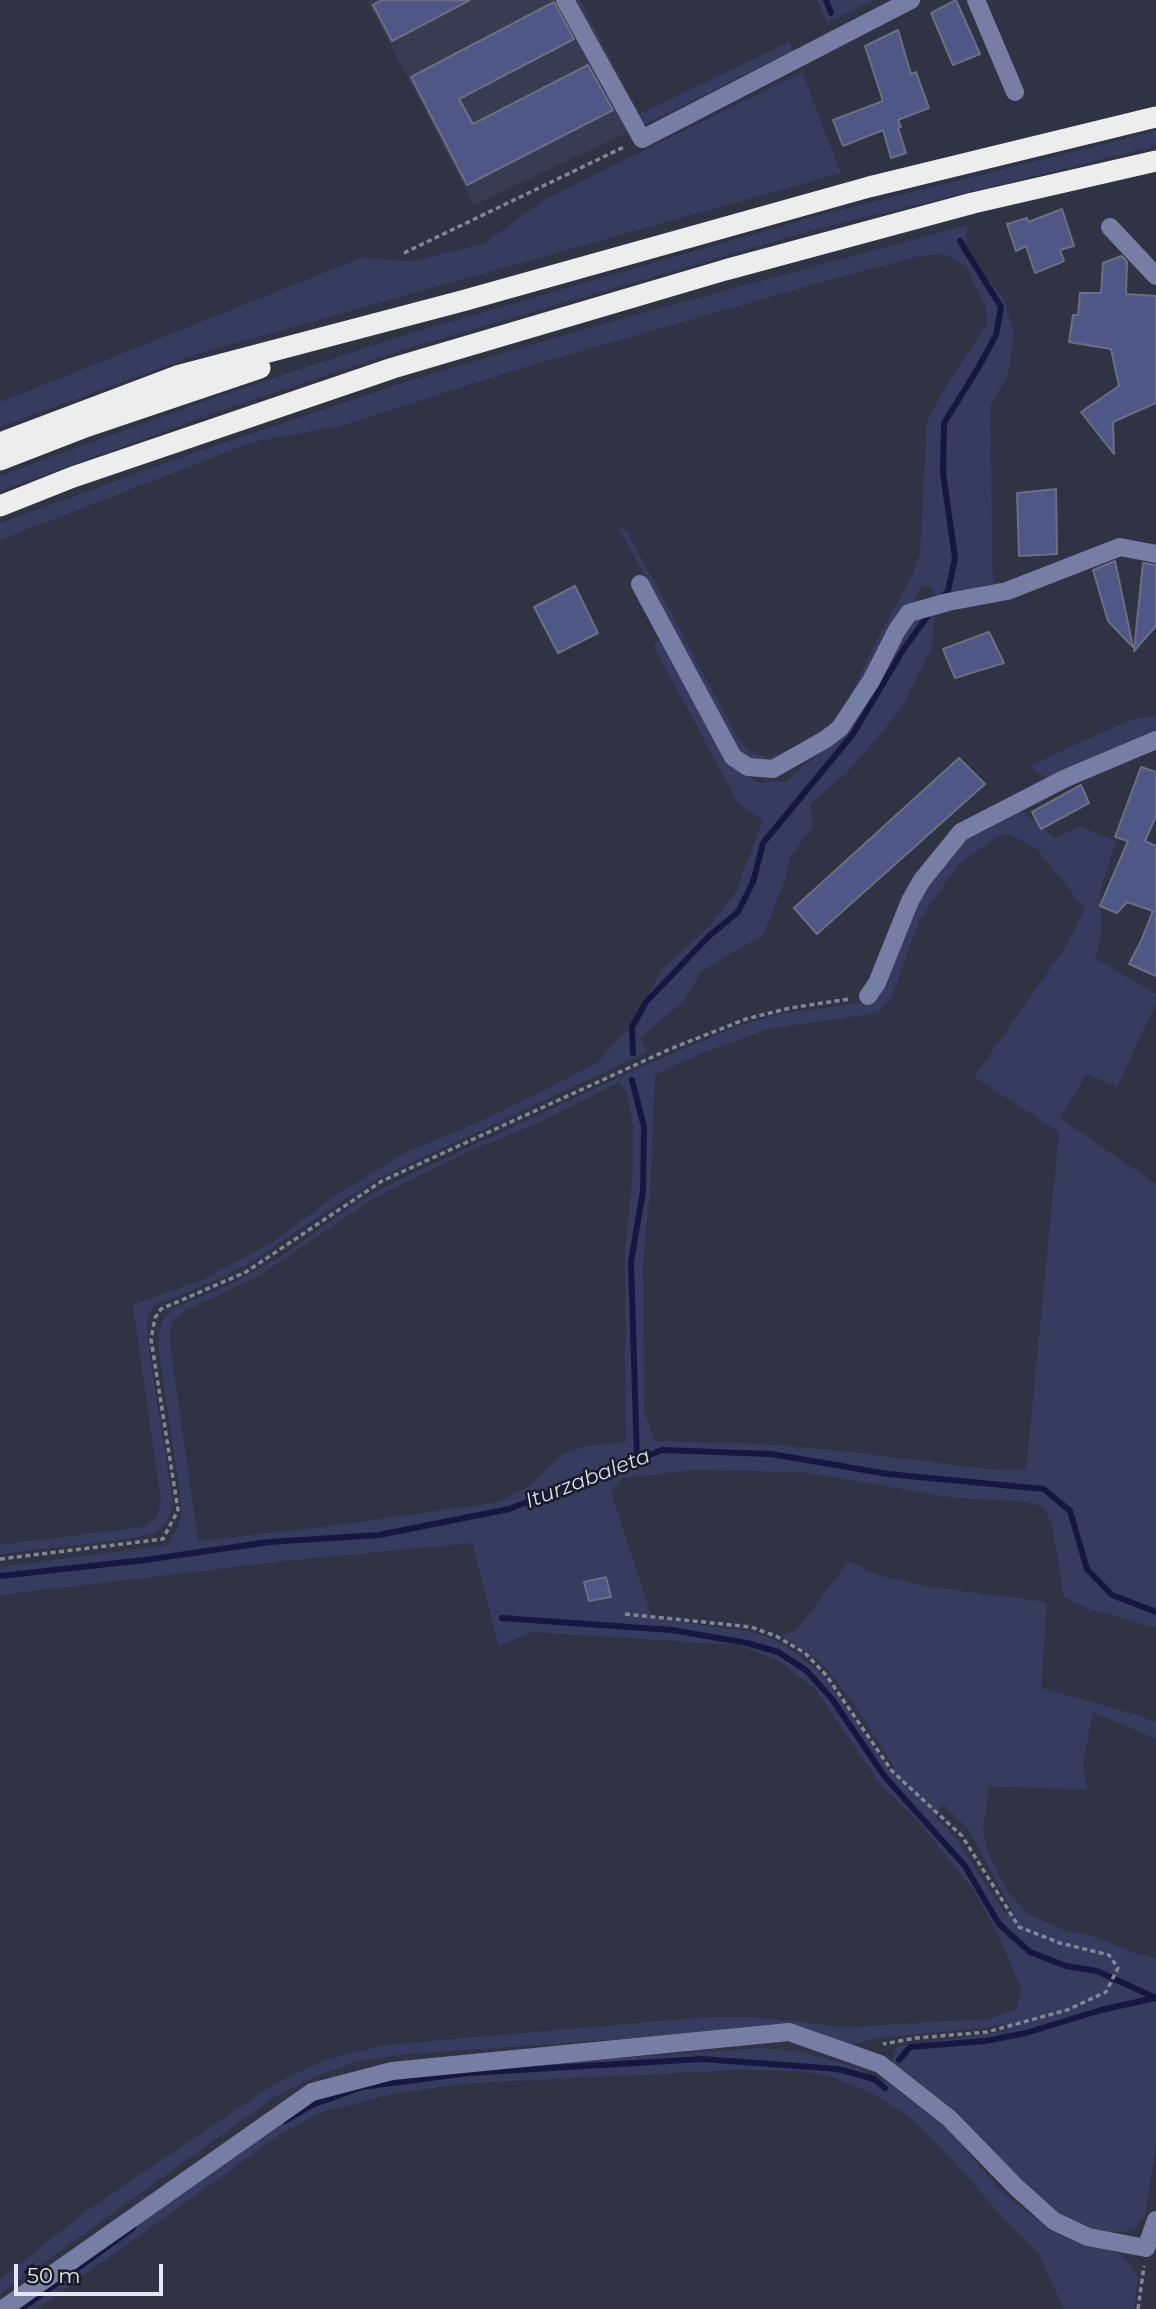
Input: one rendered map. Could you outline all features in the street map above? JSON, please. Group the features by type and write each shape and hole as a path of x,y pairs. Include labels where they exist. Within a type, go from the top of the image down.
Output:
{"highway":[{"path":"0,443 177,376 462,301 869,187 1156,117"},
{"path":"0,506 73,477 393,368 725,270 973,203 1156,161"},
{"path":"0,460 88,426 462,301"}],"street":[{"path":"565,0 642,139 911,0"},
{"path":"976,0 1016,92"},
{"path":"1110,227 1156,276"},
{"path":"640,584 733,757 748,767 772,769 826,739 840,728 871,681 897,630 909,613 948,602 1007,592 1120,547 1156,554"},
{"path":"868,996 877,983 910,901 922,880 961,832 1066,778 1156,740"},
{"path":"3,2309 312,2092 392,2071 789,2032 880,2064 949,2118 1017,2188 1054,2221 1088,2237 1146,2248 1156,2220"}],"path":[{"path":"404,253 642,139"},
{"path":"0,1559 163,1539 178,1510 151,1339 155,1318 161,1309 246,1272 382,1181 670,1049 746,1019 790,1008 868,996"},
{"path":"625,1615 751,1627 776,1636 805,1653 827,1675 892,1771 962,1836 1020,1927 1060,1943 1109,1955 1118,1968 1106,1992 1067,2010 987,2032 916,2038 878,2045 868,2060"},
{"path":"1138,2309 1146,2248"}],"shaded area":[{"path":"580,0 645,124 474,205 368,2"},
{"path":"817,0 874,0 827,23"},
{"path":"789,42 793,51 645,124 640,114"},
{"path":"802,72 841,173 201,353 0,427 0,402 363,257 410,262 485,243 544,200"},
{"path":"1156,131 1156,146 818,229 409,348 226,409 0,491 0,476 213,398 401,336 812,217"},
{"path":"967,225 966,253 1004,299 1014,333 1008,376 990,406 993,584 936,597 929,586 922,585 913,602 895,624 836,724 766,765 743,758 618,526 627,531 738,739 750,753 767,757 791,750 828,726 847,702 912,576 920,553 927,422 943,391 987,324 985,306 966,266 944,254 920,256 829,280 515,370 345,425 253,442 0,540 0,523 199,451 420,377 631,316"},
{"path":"935,613 931,649 901,709 847,773 810,804 813,826 790,857 784,883 763,935 703,970 682,1003 640,1037 647,1052 377,1179 252,1262 155,1305 147,1316 148,1344 173,1503 166,1524 154,1533 128,1539 0,1554 0,1545 142,1527 157,1517 161,1500 133,1305 204,1279 270,1244 335,1196 406,1152 472,1125 598,1062 633,1023 662,970 710,926 735,893 763,821 737,801 653,645 665,636 742,773 760,783 786,781 846,731 913,617"},
{"path":"1156,716 1156,734 1054,783 1029,766 1130,720"},
{"path":"1020,810 1055,838 1081,826 1116,842 1100,891 1102,931 1095,958 1156,994 1156,1004 1117,1087 1087,1074 1060,1118 1156,1184 1156,1628 1087,1608 1064,1597 1052,1524 1043,1507 1025,1502 948,1497 803,1472 693,1470 622,1478 611,1492 652,1618 753,1632 773,1639 795,1652 824,1676 891,1772 895,1768 828,1670 781,1635 796,1631 849,1561 877,1575 930,1587 1047,1602 1041,1688 1156,1722 1156,1739 1093,1712 1083,1763 1087,1790 989,1786 983,1830 987,1849 1008,1892 1030,1915 1065,1931 1096,1937 1131,1952 1156,1958 1156,2144 1145,2216 1135,2228 1123,2232 1099,2232 1062,2215 1030,2193 955,2110 891,2062 897,2046 1007,2031 1007,2023 985,2028 876,2038 848,2046 759,2029 399,2055 359,2061 314,2077 276,2096 0,2294 0,2280 85,2212 277,2082 328,2059 385,2045 708,2017 753,2017 846,2027 991,2019 1016,2009 1022,1991 998,1934 972,1888 918,1821 880,1784 816,1690 778,1660 738,1645 531,1632 499,1646 472,1543 285,1561 0,1595 0,1567 167,1545 178,1527 182,1510 158,1333 163,1320 172,1309 229,1285 277,1259 386,1186 641,1067 738,1026 780,1014 869,1002 883,991 914,900 971,831","holes":["1007,833 1036,848 1085,909 1066,946 974,1077 1059,1132 1026,1470 996,1470 835,1450 745,1443 655,1441 644,1412 643,1261 650,1193 655,1075 700,1054 768,1029 878,1013 891,998 920,919 958,865 995,838","619,1082 627,1092 633,1127 633,1168 625,1255 626,1442 583,1447 563,1454 530,1485 499,1502 324,1527 198,1541 169,1338 172,1321 186,1310 260,1275 371,1200 467,1152 534,1125","943,1804 969,1830 1015,1916 1005,1913 956,1838 935,1817"]},
{"path":"761,2048 799,2051 855,2067 889,2084 948,2129 999,2189 1030,2215 1059,2234 1120,2254 1131,2264 1138,2278 1134,2309 1064,2309 1038,2252 910,2117 872,2093 827,2075 797,2071 740,2070 471,2083 392,2094 318,2113 278,2136 37,2309 10,2309 292,2110 334,2091 380,2078 500,2066"}],"building":[{"path":"382,0 470,0 392,41 373,5"},
{"path":"956,0 980,54 953,65 931,13"},
{"path":"554,2 574,39 459,99 473,124 588,65 613,110 467,185 411,77"},
{"path":"898,30 911,74 916,72 929,108 898,120 906,153 891,158 883,130 843,146 833,120 883,101 865,46"},
{"path":"1062,209 1074,246 1060,250 1064,261 1035,273 1026,246 1016,251 1007,224 1027,218 1028,222"},
{"path":"1122,256 1127,262 1126,294 1156,296 1156,403 1113,422 1114,454 1081,412 1119,386 1111,349 1069,342 1073,315 1078,315 1080,293 1101,293 1103,263"},
{"path":"1056,489 1057,554 1019,556 1017,493"},
{"path":"1115,561 1133,647 1108,621 1093,570"},
{"path":"1143,563 1156,565 1156,626 1134,651"},
{"path":"575,586 598,633 558,653 534,607"},
{"path":"989,632 1004,663 955,678 943,649"},
{"path":"959,758 985,784 817,934 794,908"},
{"path":"1141,767 1156,772 1156,816 1145,841 1156,846 1156,976 1129,964 1153,911 1127,902 1117,913 1100,906 1128,841 1115,837"},
{"path":"1081,785 1089,803 1041,829 1032,812"},
{"path":"606,1577 611,1597 589,1601 584,1582"}],"waterway":[{"path":"826,0 831,13"},
{"path":"940,600 948,591 955,558 943,473 944,423 996,335 1001,307 960,241"},
{"path":"633,1053 632,1027 646,1002 709,936 738,912 753,882 763,843 853,734 903,650 929,614"},
{"path":"632,1080 644,1127 643,1191 631,1262 637,1460"},
{"name":"Iturzabaleta","path":"0,1576 145,1560 269,1542 379,1535 509,1509 662,1450 771,1454 888,1474 1044,1489 1070,1511 1087,1569 1112,1595 1156,1612"},
{"path":"502,1618 672,1630 747,1643 778,1652 807,1671 832,1699 885,1777 965,1866 999,1924 1030,1952 1066,1966 1097,1971 1156,1998"},
{"path":"899,2060 910,2047 985,2041 1026,2033 1101,2010 1155,1998"},
{"path":"285,2121 312,2105 362,2087 468,2073 702,2059 838,2069 874,2079 885,2088"},
{"path":"21,2309 133,2228"}]}
